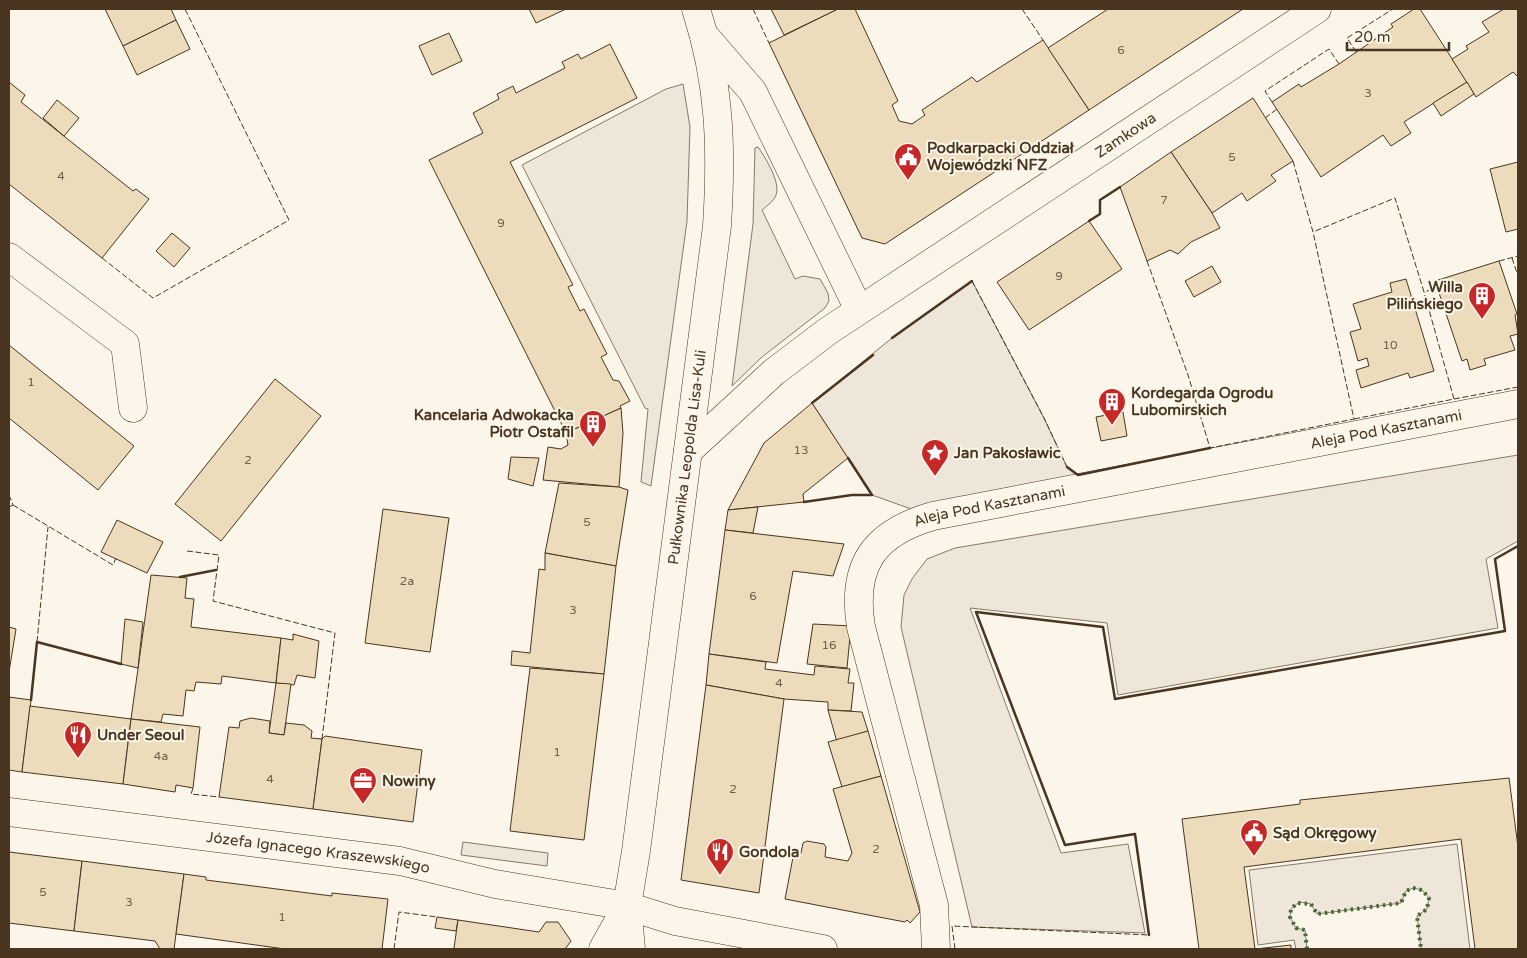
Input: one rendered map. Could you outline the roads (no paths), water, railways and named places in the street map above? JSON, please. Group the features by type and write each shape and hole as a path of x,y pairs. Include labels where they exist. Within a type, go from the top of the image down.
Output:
{"street":[{"name":"Pułkownika Leopolda Lisa-Kuli","path":"631,949 627,906 636,851 717,226 720,169 719,120 714,76 696,9"},
{"name":"Zamkowa","path":"688,451 774,372 828,331 1317,9"},
{"path":"704,35 752,92 859,310"},
{"path":"9,256 125,344 133,408"},
{"name":"Aleja Pod Kasztanami","path":"936,949 934,905 861,627 858,607 858,588 864,570 874,551 888,535 909,523 933,516 1518,404"},
{"name":"Józefa Ignacego Kraszewskiego","path":"9,812 400,861 495,884 627,906 675,921 823,949"},
{"name":"Pułkownika Leopolda Lisa-Kuli","path":"602,949 627,906"}],"place":[{"name":"Podkarpacki Oddział Wojewódzki NFZ","path":"908,181"},
{"name":"Willa Pilińskiego","path":"1482,320"},
{"name":"Kordegarda Ogrodu Lubomirskich","path":"1112,426"},
{"name":"Kancelaria Adwokacka Piotr Ostafil","path":"593,448"},
{"name":"Jan Pakosławic","path":"935,477"},
{"name":"Under Seoul","path":"78,759"},
{"name":"Nowiny","path":"363,805"},
{"name":"Sąd Okręgowy","path":"1254,857"},
{"name":"Gondola","path":"720,876"}]}
